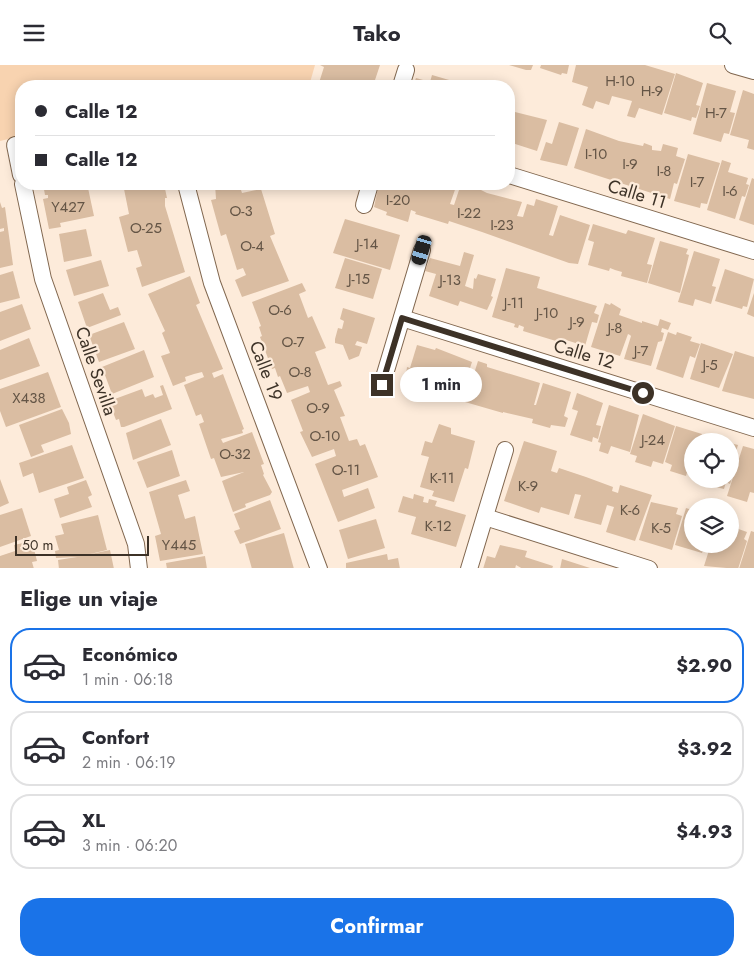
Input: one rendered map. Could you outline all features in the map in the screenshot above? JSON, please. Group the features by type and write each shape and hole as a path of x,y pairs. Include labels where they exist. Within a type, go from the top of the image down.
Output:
{"street":[{"path":"733,65 754,71"},
{"path":"403,80 406,70"},
{"name":"Calle 11","path":"515,177 754,251"},
{"name":"Calle Sevilla","path":"24,190 43,279 136,544 138,568"},
{"name":"Calle 19","path":"188,190 212,283 319,568"},
{"path":"364,205 368,190"},
{"path":"382,385 422,250"},
{"name":"Calle 12","path":"402,318 754,428"},
{"path":"469,568 506,450"},
{"path":"484,517 645,568"}],"shaded area":[{"path":"0,65 315,65 311,80 15,80 15,137 0,141"}],"building":[{"path":"320,65 380,65 375,80 320,80 324,67"},
{"path":"509,65 533,65 531,70 526,70"},
{"path":"541,65 569,65 567,74 562,73 561,75 540,68"},
{"path":"576,65 645,65 675,74 662,115 639,108 635,118 627,116 632,101 612,96 609,105 596,101 593,109 582,105 588,87 572,82"},
{"path":"676,73 703,83 696,105 700,106 696,118 692,117 691,121 664,113"},
{"path":"432,75 449,80 431,80"},
{"path":"707,83 736,91 730,112 735,113 729,134 724,133 721,142 693,134"},
{"path":"743,90 754,94 754,150 747,148 749,140 730,135"},
{"path":"515,112 547,120 537,151 515,144"},
{"path":"559,122 579,128 567,166 540,160 546,142 552,144"},
{"path":"586,129 619,141 643,146 644,143 652,146 652,150 661,151 663,144 678,148 676,156 685,159 677,184 674,183 670,199 574,168"},
{"path":"688,154 720,163 707,204 701,203 700,208 674,201"},
{"path":"722,160 731,163 728,172 748,178 746,184 749,185 745,197 742,196 735,219 707,210"},
{"path":"752,178 754,179 754,225 739,220"},
{"path":"44,190 88,190 94,216 60,223 61,227 49,229 43,199 48,198 48,195 45,195"},
{"path":"124,190 165,190 167,198 165,198 165,206 185,272 142,287 136,268 142,266 137,250 128,252 119,217 129,214"},
{"path":"215,190 241,190 242,193 261,190 275,234 270,236 289,281 242,297 235,280 246,275 243,268 237,270 226,234 221,236 211,200 216,199"},
{"path":"378,190 455,190 450,204 454,205 459,190 481,190 522,202 517,216 523,217 527,204 534,206 536,199 558,206 549,235 553,236 560,215 590,225 578,264 569,263 449,221 448,224 415,214 416,212 411,210 408,222 386,215 387,212 374,207"},
{"path":"0,202 2,208 5,207 13,265 0,268 0,232 4,231 4,228 0,229"},
{"path":"345,219 400,235 390,270 333,253"},
{"path":"593,224 626,234 628,230 655,238 647,264 652,265 647,283 621,276 622,272 610,268 609,271 588,265 594,242 588,240"},
{"path":"86,229 92,256 64,262 59,234"},
{"path":"660,241 688,249 686,254 689,255 680,293 648,283"},
{"path":"694,251 720,259 712,286 716,287 711,304 695,299 693,306 678,302"},
{"path":"464,252 474,255 465,286 473,289 474,278 476,279 478,274 496,279 491,296 493,297 487,310 460,301 458,306 429,296 436,274 425,271 430,258 460,266"},
{"path":"345,258 382,269 373,299 335,288"},
{"path":"101,260 109,286 74,296 66,270"},
{"path":"506,268 540,277 537,288 597,306 594,313 599,315 597,323 592,322 585,346 566,340 566,342 556,341 523,331 524,327 519,325 518,328 514,327 515,324 492,317"},
{"path":"725,269 754,279 747,307 743,306 742,309 715,301"},
{"path":"13,271 20,298 0,303 0,275"},
{"path":"190,276 200,303 196,305 223,369 212,373 214,378 223,374 244,429 242,430 243,433 221,439 223,443 252,432 264,464 261,465 263,475 272,492 270,495 245,504 246,507 233,512 222,481 244,472 221,477 214,458 211,459 199,424 204,422 201,414 196,416 184,385 204,377 202,372 194,374 185,377 186,381 173,386 161,356 170,353 162,333 165,331 148,294"},
{"path":"302,283 306,291 299,294 308,318 312,316 326,348 315,352 328,385 340,381 342,386 334,390 345,416 340,417 349,441 357,439 360,446 365,444 378,477 342,490 344,497 368,488 375,508 338,522 315,464 336,456 334,449 312,457 300,432 303,431 291,400 310,392 308,386 287,393 275,368 272,369 260,337 262,336 259,327 261,326 252,302"},
{"path":"103,293 110,310 118,307 121,315 87,328 78,302"},
{"path":"754,293 754,317 747,314"},
{"path":"605,303 610,305 611,303 621,309 619,315 642,323 642,321 658,326 660,319 671,323 668,330 662,328 661,332 664,333 662,341 658,342 651,366 624,359 631,336 628,334 620,356 591,347"},
{"path":"22,304 31,329 0,341 0,312"},
{"path":"343,308 375,318 367,344 357,341 355,345 362,347 359,356 349,360 343,345 335,343 338,328 342,329 344,321 340,319"},
{"path":"124,322 135,349 99,362 89,335"},
{"path":"668,332 676,335 677,332 692,337 690,341 700,344 695,358 690,356 683,378 656,369"},
{"path":"29,338 40,366 0,380 0,350"},
{"path":"701,343 733,354 719,388 690,379"},
{"path":"417,345 435,350 436,348 472,362 465,383 469,384 465,395 462,394 461,397 433,388 438,372 432,370 426,389 405,383 407,367 410,368"},
{"path":"144,350 154,377 112,394 102,367"},
{"path":"735,351 754,357 754,399 722,391"},
{"path":"478,361 487,364 487,367 540,383 534,405 536,405 543,383 571,392 564,416 568,418 565,427 551,425 550,428 532,423 533,419 465,402"},
{"path":"48,372 61,407 6,427 0,411 0,389"},
{"path":"163,385 172,409 121,427 119,419 116,420 109,402 142,389 145,397 153,394 155,398 163,395 160,386"},
{"path":"577,393 603,403 596,425 601,426 598,439 593,437 592,442 570,435 578,411 572,409"},
{"path":"609,405 639,415 630,452 611,446 608,454 599,451 601,443 598,442"},
{"path":"62,409 69,423 71,434 41,445 44,452 31,457 19,425"},
{"path":"643,414 675,426 663,464 653,461 651,467 635,462 637,456 630,454"},
{"path":"161,419 171,445 133,460 126,433"},
{"path":"439,424 451,428 451,434 475,441 468,469 465,468 454,502 432,496 434,491 420,487 429,457 421,455 425,441 432,443"},
{"path":"676,426 699,433 684,433 684,475 670,471 672,465 665,462"},
{"path":"524,441 557,451 551,471 557,473 559,468 613,487 612,491 618,493 620,485 652,495 635,541 606,532 614,507 607,505 601,525 574,518 581,495 575,494 569,515 541,507 539,513 504,501"},
{"path":"72,445 84,478 39,493 33,473 23,477 19,463"},
{"path":"743,446 754,449 754,493 750,492 747,502 739,498 727,496 730,488 739,488 739,458"},
{"path":"172,450 180,476 147,488 137,462"},
{"path":"0,479 9,503 0,507"},
{"path":"86,480 92,495 88,497 92,507 60,518 54,499 69,494 67,487"},
{"path":"186,480 190,491 178,495 185,519 195,516 203,554 160,561 155,536 161,534 149,492"},
{"path":"414,494 424,497 423,502 428,503 429,499 437,501 435,506 466,515 456,547 411,534 416,517 398,512 403,496 413,499"},
{"path":"270,500 281,529 240,544 234,531 240,529 234,514"},
{"path":"651,502 678,508 676,514 682,516 672,550 639,540"},
{"path":"22,508 31,536 0,547 0,515"},
{"path":"98,515 107,550 86,555 110,550 114,568 59,568 58,560 77,557 56,558 55,551 59,550 55,536 64,534 61,524"},
{"path":"684,515 684,548 675,545"},
{"path":"376,519 385,548 348,559 339,530"},
{"path":"739,529 747,532 744,539 747,541 738,568 704,566 708,553 739,553"},
{"path":"751,531 754,532 754,568 739,568"},
{"path":"284,533 294,568 252,568 245,544"},
{"path":"32,541 37,561 32,562 34,568 0,568 0,556 15,551 14,545"},
{"path":"500,545 527,551 525,557 553,566 552,568 521,568 516,565 515,568 483,568 487,556 495,558"},
{"path":"387,554 388,560 398,558 400,568 346,568 346,563"},
{"path":"205,556 207,568 167,568 166,563"},
{"path":"562,559 590,568 560,568"}],"route":[{"path":"382,385 402,318 643,393"}]}
